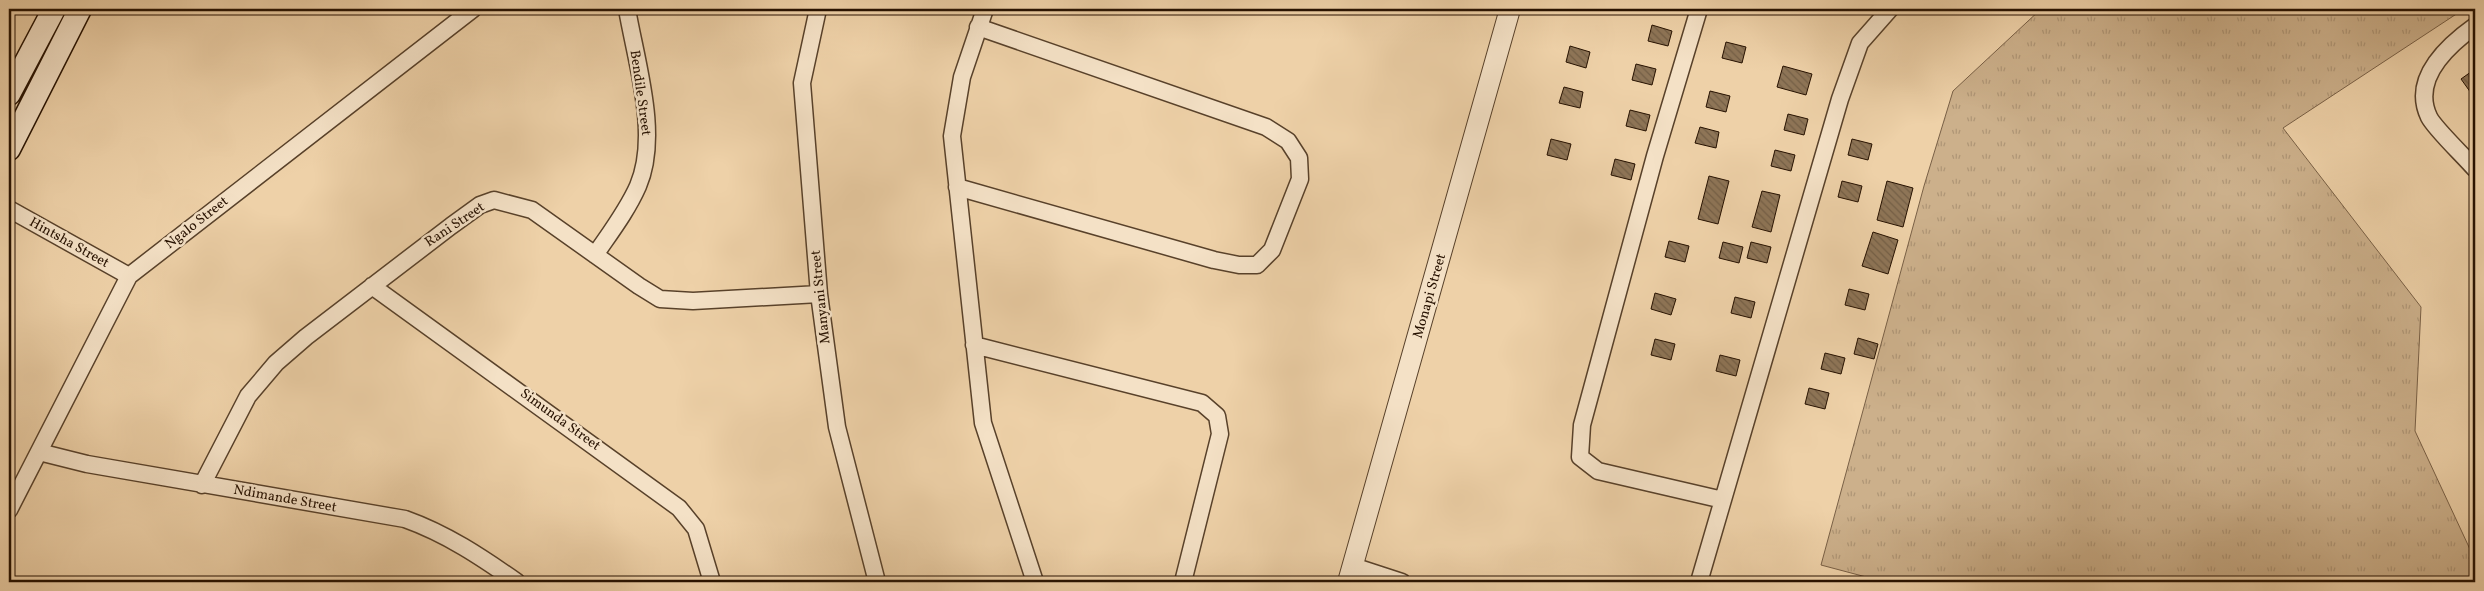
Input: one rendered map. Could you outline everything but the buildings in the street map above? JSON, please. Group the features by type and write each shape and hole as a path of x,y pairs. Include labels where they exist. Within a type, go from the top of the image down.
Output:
{"main road":[{"path":"9,94 54,9"},
{"path":"9,149 80,9"}],"street":[{"name":"Ngalo Street","path":"9,510 129,276 473,9"},
{"name":"Bendile Street","path":"596,255 638,186 645,164 647,141 646,117 628,9"},
{"name":"Manyani Street","path":"818,9 802,84 819,294 837,427 877,582"},
{"path":"985,9 962,77 952,136 983,423 1036,582"},
{"name":"Monapi Street","path":"1350,574 1510,9"},
{"path":"1699,9 1655,156 1582,425 1580,457 1598,471 1723,500"},
{"path":"1699,582 1840,99 1860,43 1890,9"},
{"path":"2475,26 2436,62 2426,82 2423,97 2429,118 2475,169"},
{"path":"957,187 1214,260 1239,265 1257,265 1272,250 1300,179 1299,158 1296,152 1288,141 1266,127 978,27"},
{"name":"Rani Street","path":"202,485 248,396 270,370 306,336 458,220 480,205 494,200 532,210 660,299 693,301 819,294"},
{"name":"Hintsha Street","path":"9,209 129,276"},
{"name":"Simunda Street","path":"372,286 654,488 679,508 696,529 712,582"},
{"path":"974,346 1202,403 1217,416 1220,434 1183,582"},
{"name":"Ndimande Street","path":"39,452 87,464 406,520 433,529 453,540 517,582"},
{"path":"1350,574 1402,582"}],"green space":[{"path":"2041,9 2464,9 2283,128 2421,307 2415,431 2475,560 2475,582 1885,582 1821,565 1924,186 1953,91"}]}
